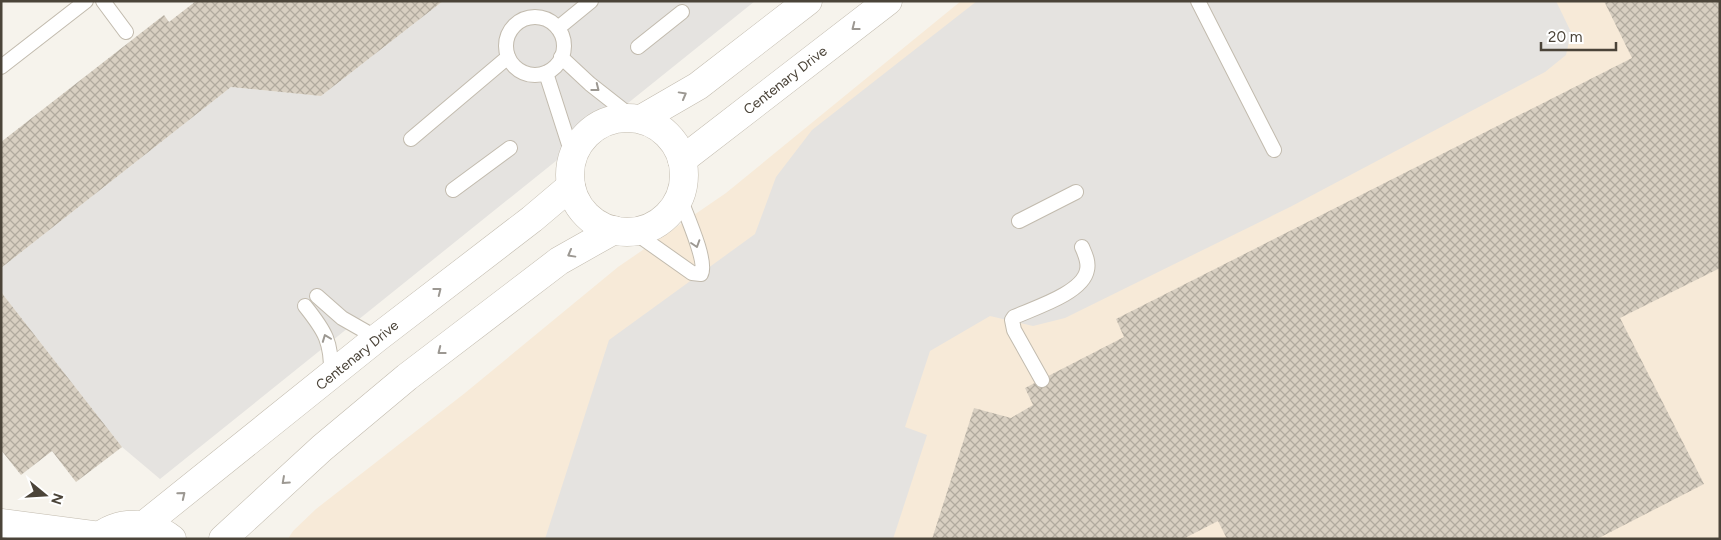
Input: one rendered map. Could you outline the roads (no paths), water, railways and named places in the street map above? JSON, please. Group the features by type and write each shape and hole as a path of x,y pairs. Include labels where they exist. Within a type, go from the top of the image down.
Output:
{"street":[{"path":"636,118 664,130 675,144 682,160 684,179 680,198 661,221 643,230 624,231 598,224 586,214 576,201 571,186 570,171 573,157 581,141 593,128 609,120 636,118 698,86 808,1"},
{"name":"Centenary Drive","path":"682,160 888,1"},
{"name":"Centenary Drive","path":"144,525 377,338 532,219 571,186"},
{"path":"223,539 322,448 407,377 559,261 624,231"},
{"path":"1,523 98,537 125,525 144,525 154,528 172,539"}],"lane":[{"path":"1,67 86,1"},
{"path":"102,1 126,32"},
{"path":"558,28 590,1"},
{"path":"1198,1 1274,150"},
{"path":"638,47 682,12"},
{"path":"536,17 546,19 558,28 564,42 562,57 546,73 531,75 523,73 511,64 508,57 506,38 518,22 536,17"},
{"path":"411,139 508,57"},
{"path":"562,57 590,84 636,118"},
{"path":"546,73 573,157"},
{"path":"453,190 510,148"},
{"path":"1019,221 1076,192"},
{"path":"624,231 692,273 701,274 703,268 700,256 680,198"},
{"path":"1042,380 1014,330 1012,320 1014,317 1077,286 1087,270 1087,258 1082,247"},
{"path":"317,296 342,318 377,338"},
{"path":"305,306 326,336 331,355 331,376"}]}
